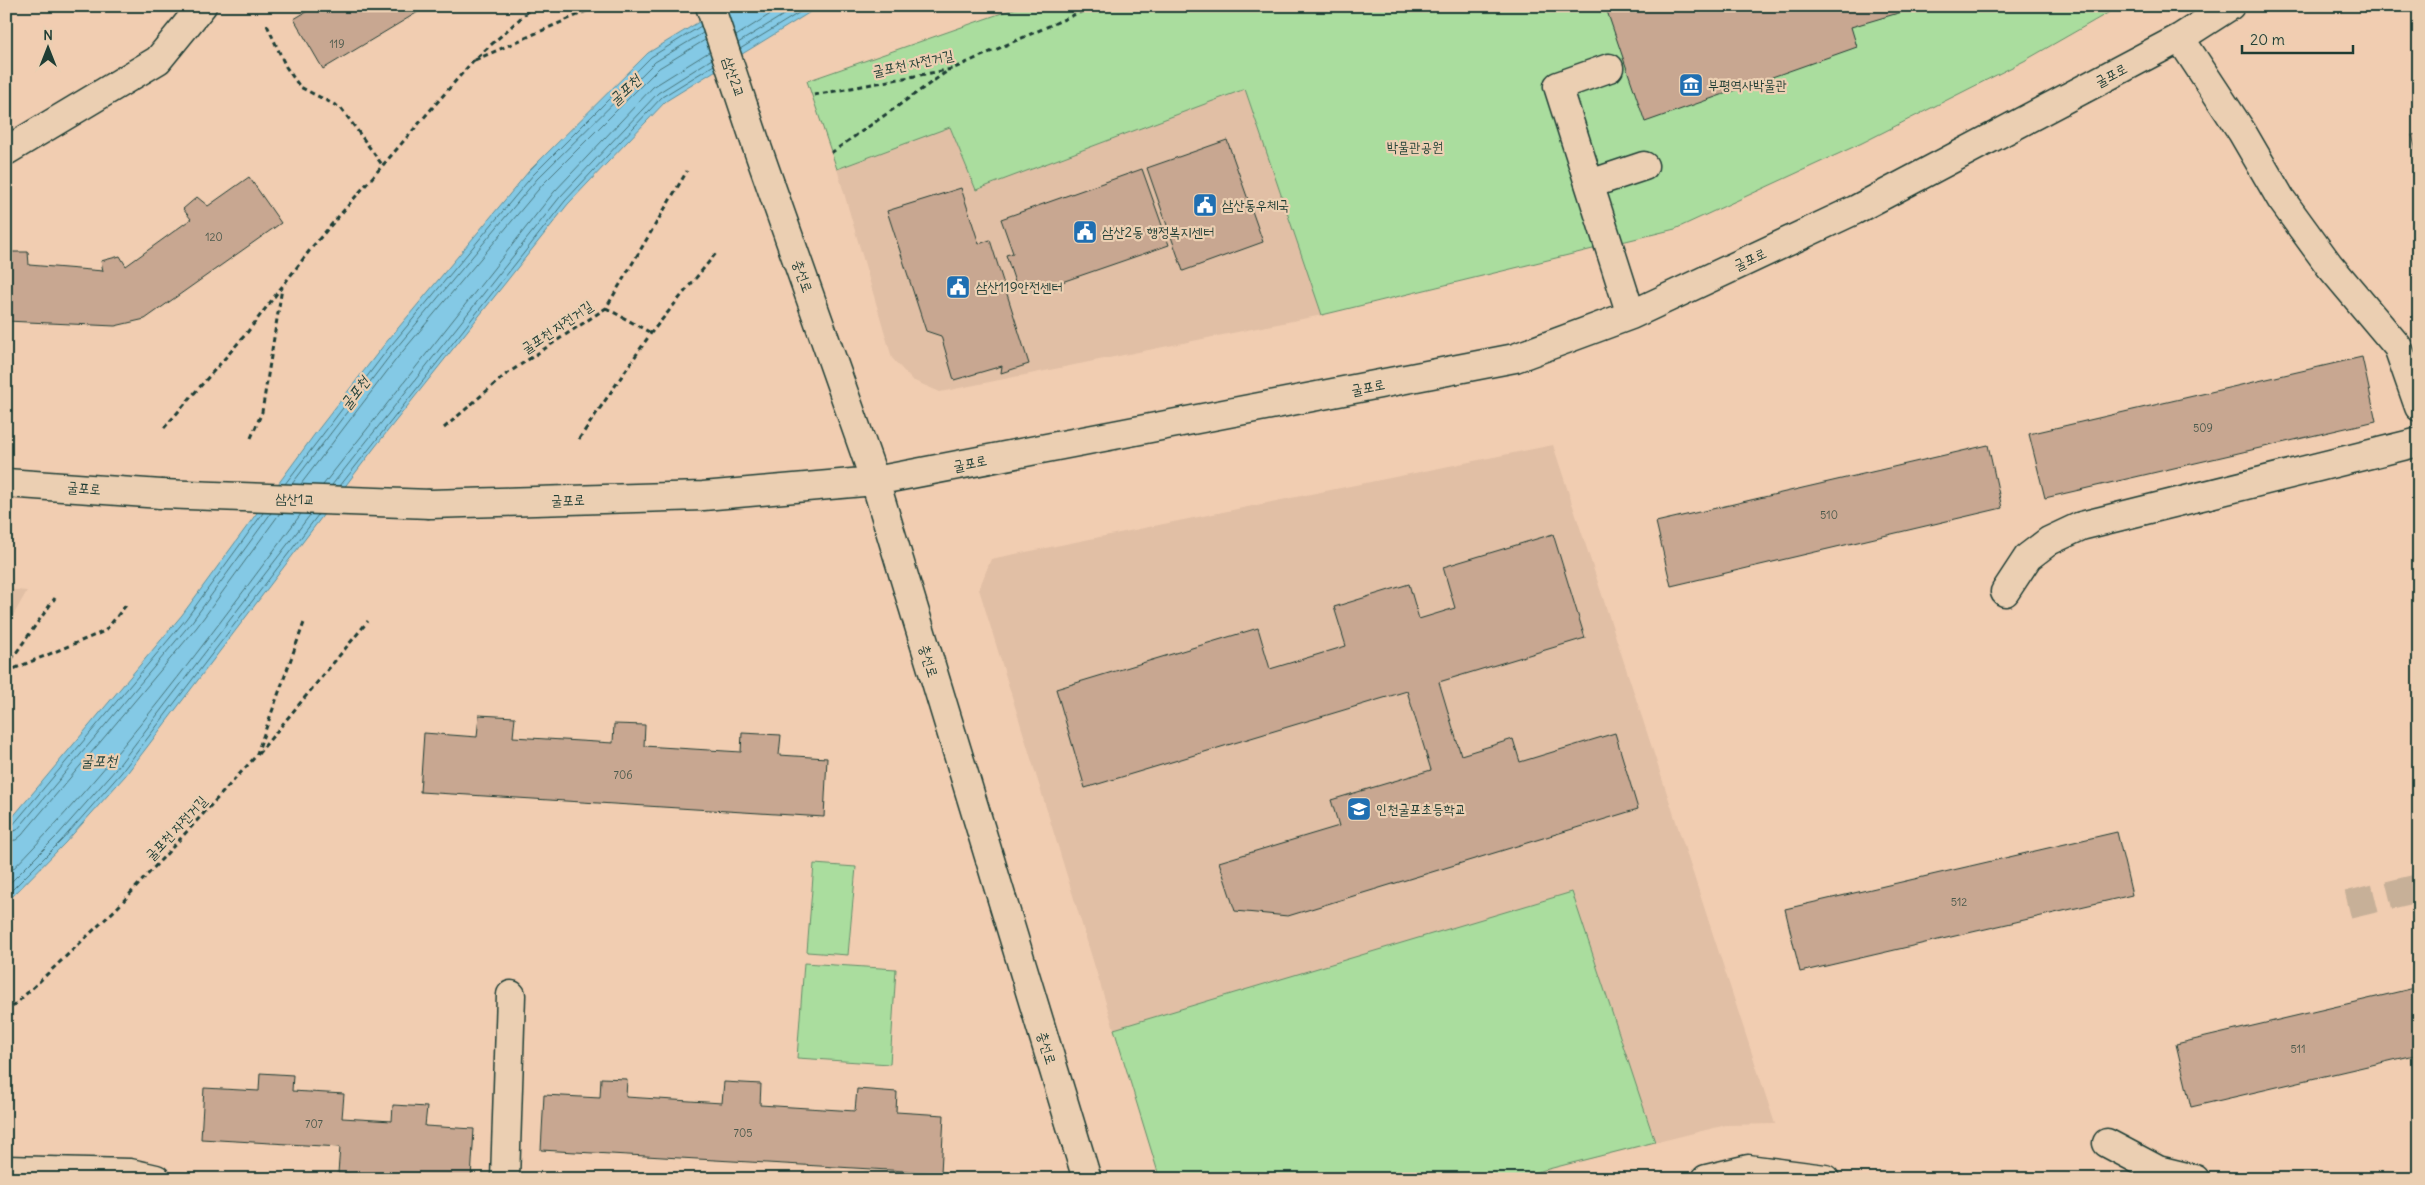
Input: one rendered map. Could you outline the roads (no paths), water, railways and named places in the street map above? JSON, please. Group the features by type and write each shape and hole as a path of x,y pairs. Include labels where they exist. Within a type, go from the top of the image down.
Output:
{"street":[{"path":"6,151 158,60 202,6"},
{"name":"삼산2교","path":"710,6 757,147"},
{"name":"굴포로","path":"430,504 703,496 875,481 1515,358 1631,315 1855,210 2180,38 2230,6"},
{"path":"2180,38 2242,132 2281,199 2329,264 2398,347 2419,407"},
{"path":"1609,68 1558,86 1631,315"},
{"name":"충선로","path":"757,147 875,481 1087,1179"},
{"path":"1590,184 1644,166"},
{"path":"2005,592 2028,557 2049,541 2081,526 2419,442"},
{"name":"굴포로","path":"6,483 161,494"},
{"name":"삼산1교","path":"161,494 430,504"},
{"path":"505,1179 511,995"},
{"path":"2107,1143 2158,1170 2195,1179"},
{"path":"1706,1179 1748,1169 1825,1179"},
{"path":"6,1170 130,1173 156,1179"}],"water":[{"name":"굴포천","path":"725,6 820,6 666,101 568,204 375,447 125,776 65,843 6,903 6,825 182,615 317,431 384,345 529,171 648,53"}],"tunnel":[{"path":"2348,905 2419,888"}],"place":[{"name":"부평역사박물관","path":"1691,85"},
{"name":"삼산동우체국","path":"1205,205"},
{"name":"삼산2동 행정복지센터","path":"1085,232"},
{"name":"삼산119안전센터","path":"958,287"},
{"name":"인천굴포초등학교","path":"1359,809"}],"park label":[{"name":"박물관공원","path":"1415,147"}]}
